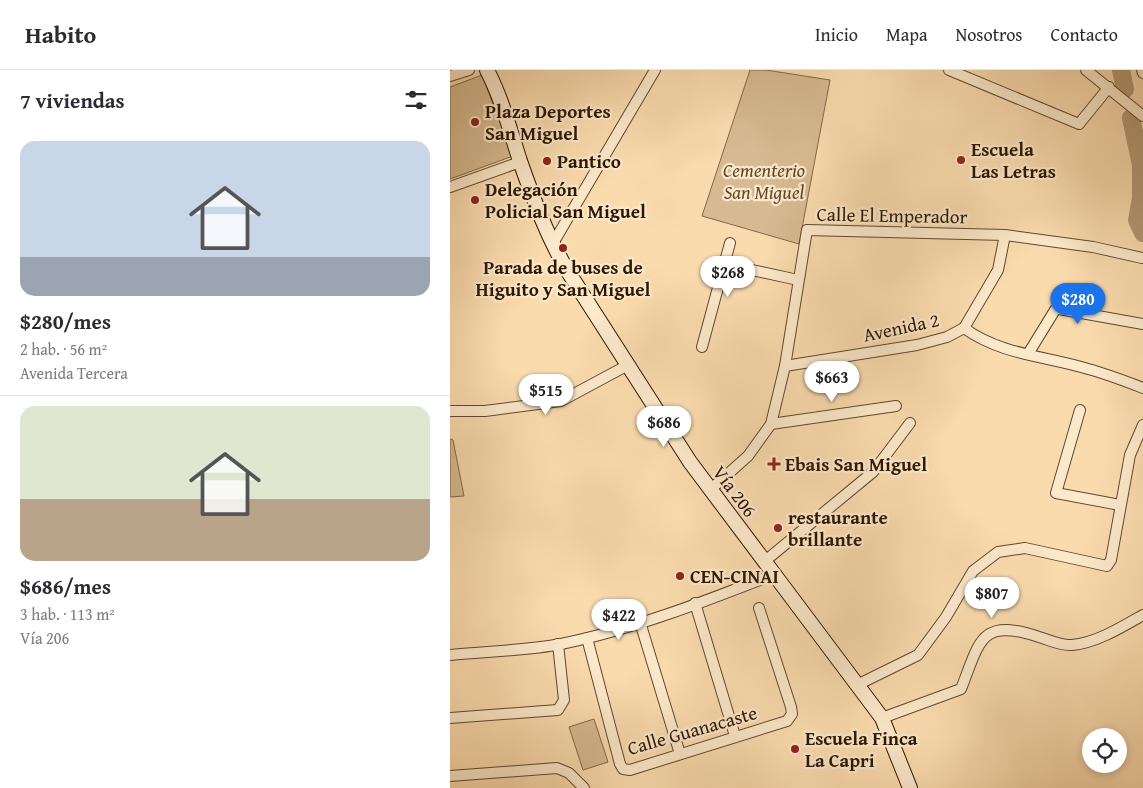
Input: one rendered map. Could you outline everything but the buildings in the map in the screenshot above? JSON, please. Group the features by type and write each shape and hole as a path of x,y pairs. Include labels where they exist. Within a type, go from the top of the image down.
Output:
{"main road":[{"name":"Vía 206","path":"487,70 497,89 520,162 552,245 710,490 776,574 882,718 910,788"}],"street":[{"path":"450,76 470,70"},
{"path":"552,245 655,70"},
{"path":"949,70 1079,124 1109,87"},
{"path":"1086,70 1143,116"},
{"path":"450,187 520,162"},
{"name":"Calle El Emperador","path":"710,490 748,456 771,424 785,366 807,230 1005,235 1093,247 1142,258"},
{"path":"1005,235 998,270 964,328 974,336 1009,351 1088,368 1143,388"},
{"path":"702,347 730,243"},
{"path":"724,264 798,280"},
{"path":"1028,354 1055,310 1059,309 1143,324"},
{"name":"Avenida 2","path":"785,366 947,338 964,328"},
{"path":"450,410 485,410 561,401 628,365"},
{"path":"771,424 896,406"},
{"path":"1080,410 1056,493 1120,505"},
{"path":"765,561 873,472 910,423"},
{"path":"857,684 918,655 946,617 973,571 998,552 1025,548 1107,566 1111,560 1130,455 1143,424"},
{"path":"450,655 558,644 587,638 695,604 776,574"},
{"path":"695,604 735,736"},
{"name":"Calle Guanacaste","path":"587,638 620,764 623,769 630,770 787,721 792,714 759,608"},
{"path":"882,718 961,689 980,641 996,630 1017,629 1061,644 1072,645 1117,630 1143,616"},
{"path":"640,622 680,754"},
{"path":"450,718 558,710 564,700 558,644"},
{"path":"450,776 556,768 569,773 584,788"}],"green space":[{"name":"Cementerio San Miguel","path":"750,70 766,70 830,80 799,244 702,216"},
{"name":"Plaza Deportes San Miguel","path":"482,75 513,156 450,179 450,87"},
{"path":"450,439 453,440 464,496 450,497"},
{"path":"594,719 608,762 583,770 569,727"}],"waterway":[{"path":"1121,70 1125,89"},
{"path":"1131,118 1141,165 1141,198 1137,220 1143,233"}],"place":[{"name":"Plaza Deportes San Miguel","path":"475,122"},
{"name":"Escuela Las Letras","path":"961,160"},
{"name":"Pantico","path":"547,161"},
{"name":"Delegación Policial San Miguel","path":"475,200"},
{"name":"Parada de buses de Higuito y San Miguel","path":"563,248"},
{"name":"Ebais San Miguel","path":"774,464"},
{"name":"restaurante brillante","path":"778,528"},
{"name":"CEN-CINAI","path":"680,576"},
{"name":"Escuela Finca La Capri","path":"795,749"}]}
